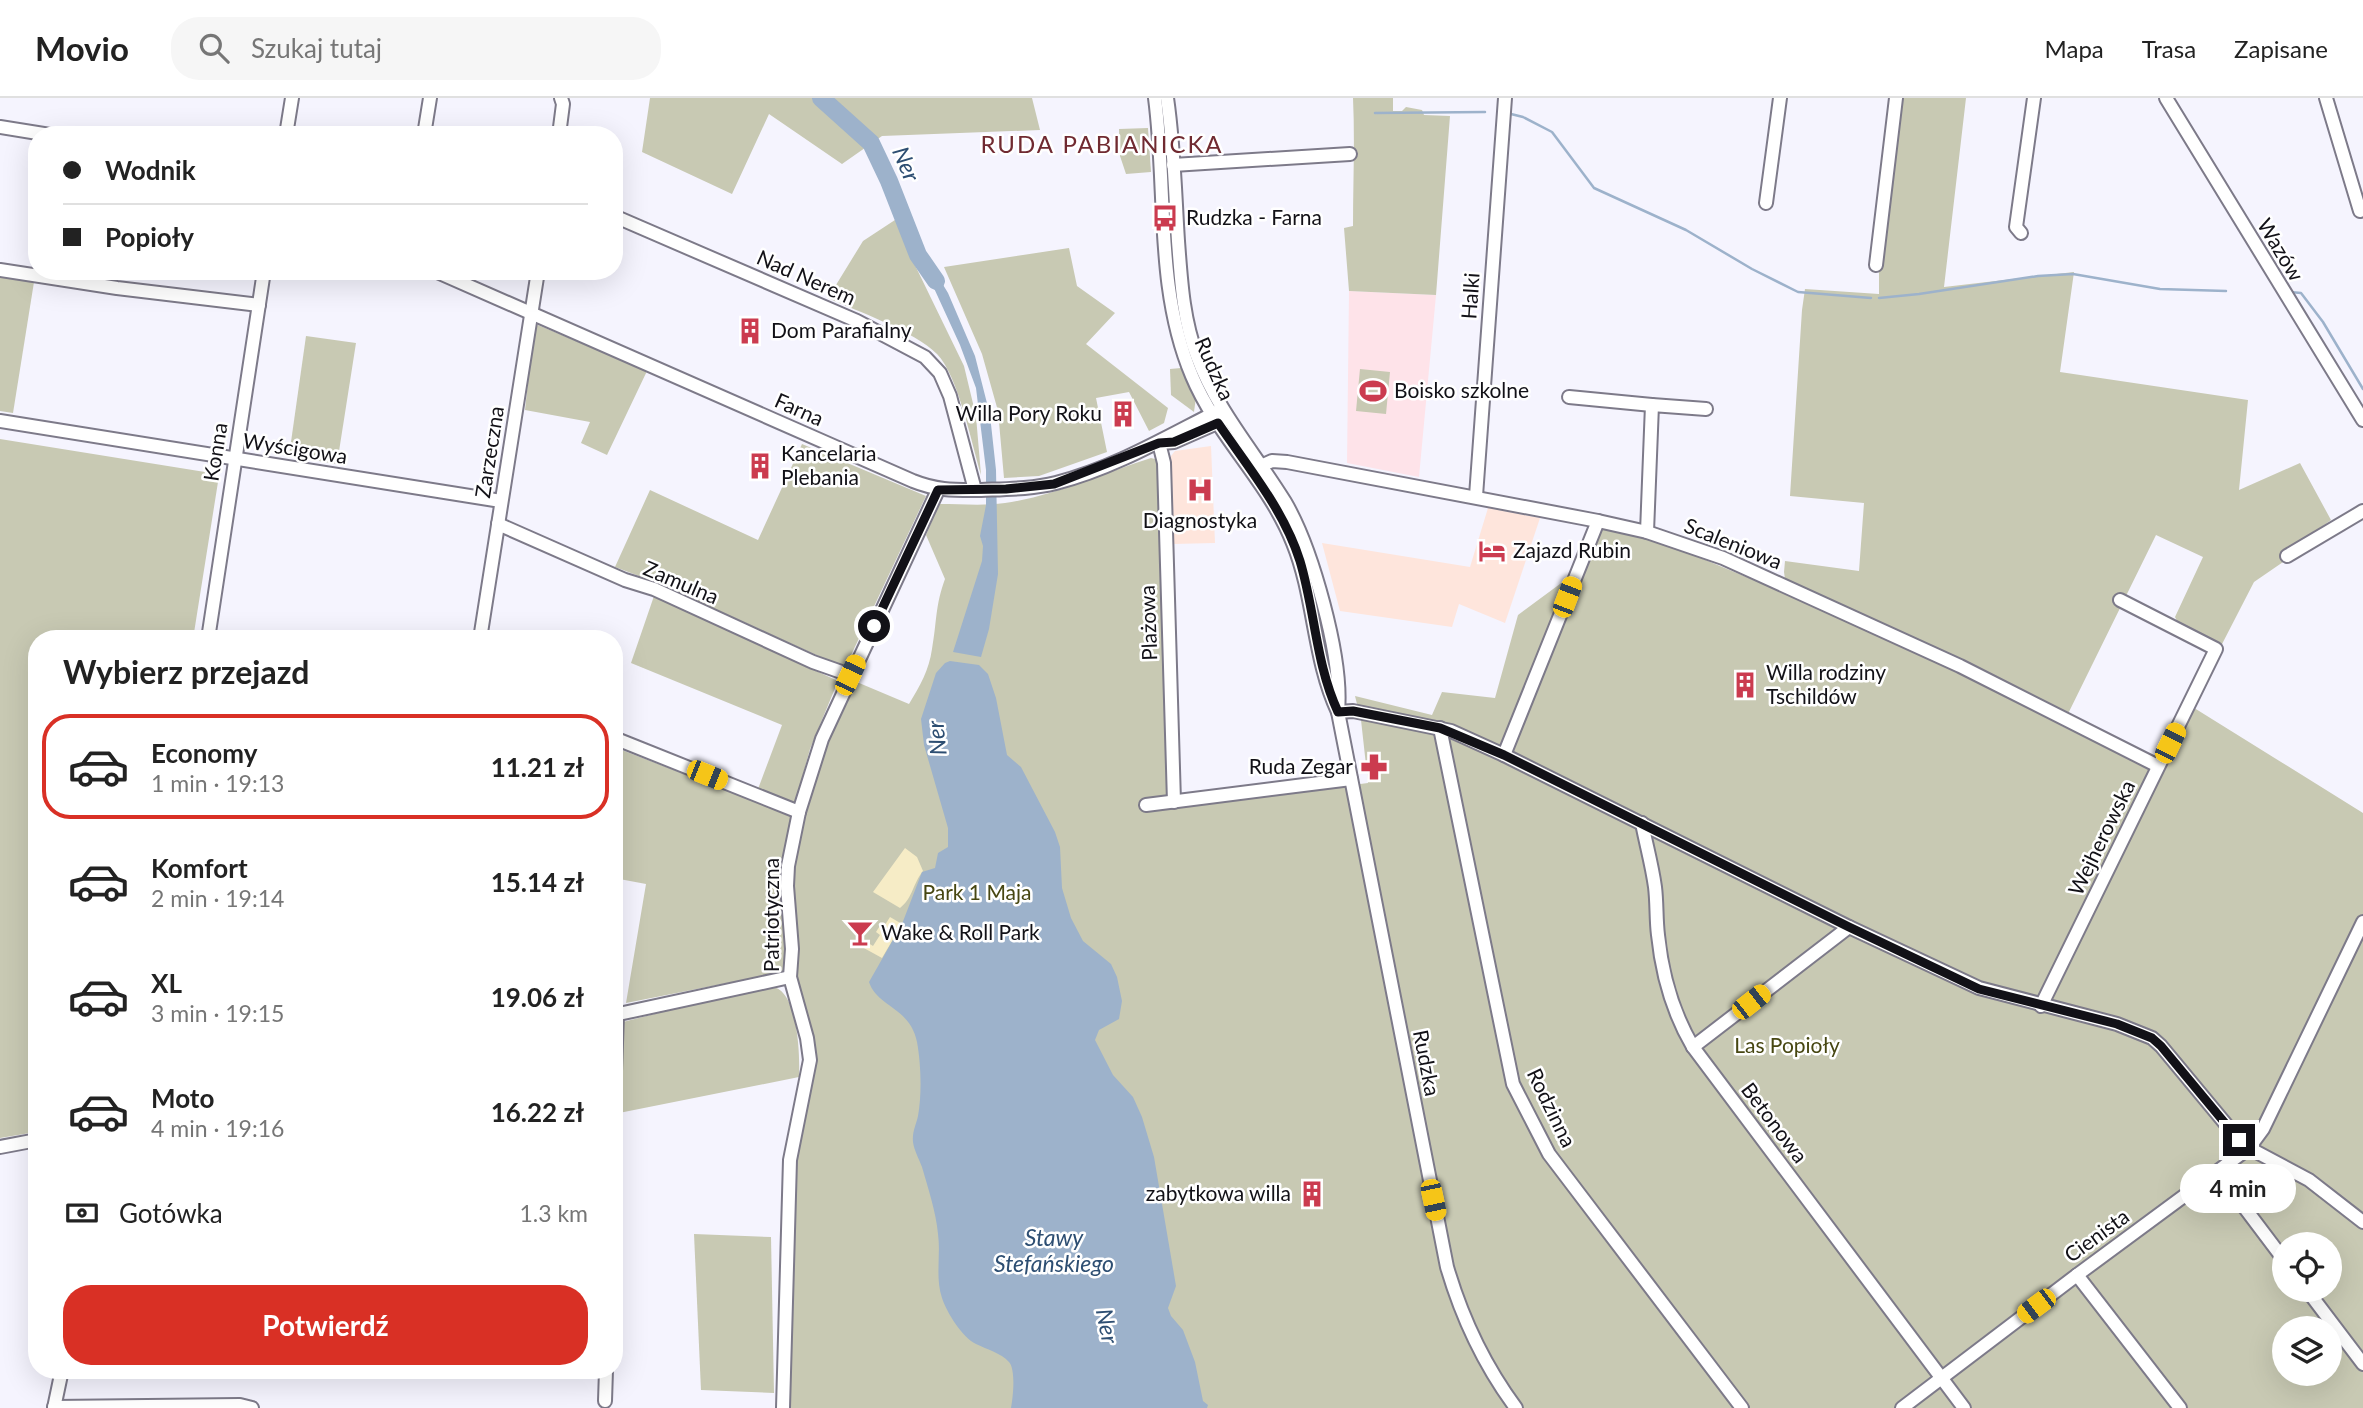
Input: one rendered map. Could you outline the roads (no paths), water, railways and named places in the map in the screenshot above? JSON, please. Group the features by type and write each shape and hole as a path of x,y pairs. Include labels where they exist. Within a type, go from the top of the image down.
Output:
{"street":[{"path":"287,126 292,98"},
{"path":"425,126 430,98"},
{"path":"560,126 563,104 561,98"},
{"name":"Rudzka","path":"1156,98 1174,319 1191,374 1267,494 1293,542 1305,580 1328,691 1338,712 1447,1267 1474,1340 1516,1408"},
{"name":"Rudzka","path":"1167,98 1182,289 1186,318 1196,355 1220,416 1261,466 1286,504 1310,557 1340,690 1338,712"},
{"name":"Halki","path":"1476,496 1505,98"},
{"path":"1766,203 1780,98"},
{"path":"1876,265 1896,98"},
{"path":"2021,233 2016,227 2034,98"},
{"name":"Wazów","path":"2166,98 2363,421"},
{"path":"2326,98 2360,211"},
{"path":"0,127 28,131"},
{"path":"1173,165 1350,154"},
{"name":"Nad Nerem","path":"623,220 836,312 925,357 940,373 950,396 978,490"},
{"path":"0,270 28,274"},
{"path":"65,280 259,305"},
{"name":"Konna","path":"209,630 263,280"},
{"name":"Farna","path":"456,280 938,490 1034,487 1065,480 1159,443 1174,442 1220,416"},
{"name":"Zarzeczna","path":"481,630 536,280"},
{"path":"1569,397 1706,409"},
{"path":"1647,532 1652,405"},
{"name":"Wyścigowa","path":"0,421 501,501"},
{"name":"Plażowa","path":"1159,443 1164,463 1174,802"},
{"name":"Scaleniowa","path":"1261,466 1272,461 1284,461 1476,496 1647,532 1725,559 1960,666 2158,766"},
{"name":"Patriotyczna","path":"783,1408 790,1160 810,1060 807,1038 790,977 792,949 787,876 799,813 822,739 938,490"},
{"path":"2287,556 2363,511"},
{"path":"1504,755 1598,521"},
{"name":"Zamulna","path":"498,524 625,580 654,589 813,662 850,675"},
{"name":"Wejherowska","path":"2041,1006 2216,649 2120,600"},
{"path":"1338,712 1353,711 1440,728 1504,755 1979,989 2117,1024 2152,1038 2249,1148 2309,1180 2363,1222"},
{"name":"Rodzinna","path":"1440,728 1513,1084 1549,1154 1741,1408"},
{"path":"623,742 799,813"},
{"path":"1146,806 1351,779"},
{"name":"Betonowa","path":"1642,823 1655,884 1662,964 1682,1029 1964,1408"},
{"path":"2249,1148 2263,1129 2363,922"},
{"path":"1693,1047 1849,927"},
{"path":"623,1013 790,977"},
{"path":"0,1147 28,1142"},
{"name":"Cienista","path":"1902,1408 2249,1148"},
{"path":"2225,1166 2229,1187 2272,1244"},
{"path":"2077,1275 2180,1408"},
{"path":"2316,1302 2363,1364"},
{"path":"60,1379 54,1408 240,1405 252,1408"},
{"path":"604,1401 605,1379"}],"water":[{"path":"928,260 948,293 975,356 990,415 996,470 998,574 989,629 981,657 953,652 982,561 983,546 980,536 986,505 986,470 976,388 960,345 922,262"},
{"name":"Stawy Stefańskiego","path":"950,661 979,665 988,674 996,698 1007,755 1021,767 1055,832 1060,847 1062,888 1071,918 1083,941 1111,964 1117,977 1122,1001 1119,1019 1099,1030 1095,1040 1113,1075 1133,1097 1142,1117 1154,1157 1176,1286 1168,1308 1183,1330 1207,1408 1011,1408 1013,1377 1009,1362 965,1336 951,1317 942,1298 936,1217 913,1142 920,1089 917,1042 908,1021 879,997 869,982 902,924 922,872 935,868 938,853 948,847 948,828 924,745 921,719 936,673"}],"waterway":[{"name":"Ner","path":"821,98 871,143 918,255 936,281"},
{"path":"1375,113 1485,112"},
{"path":"1511,114 1552,132 1594,188 1686,230 1752,269 1798,292 1871,298"},
{"path":"1879,298 2038,276 2073,274 2160,289 2226,291"},
{"path":"2290,292 2301,293 2323,322 2363,389"}],"place":[{"name":"Rudzka - Farna","path":"1165,218"},
{"name":"Dom Parafialny","path":"750,331"},
{"name":"Boisko szkolne","path":"1373,391"},
{"name":"Willa Pory Roku","path":"1123,414"},
{"name":"Kancelaria Plebania","path":"760,466"},
{"name":"Diagnostyka","path":"1200,490"},
{"name":"Zajazd Rubin","path":"1492,551"},
{"name":"Willa rodziny Tschildów","path":"1745,685"},
{"name":"Ruda Zegar","path":"1374,767"},
{"name":"Wake & Roll Park","path":"860,933"},
{"name":"zabytkowa willa","path":"1312,1194"}],"district":[{"name":"RUDA PABIANICKA","path":"1102,145"}],"park label":[{"name":"Park 1 Maja","path":"977,893"},
{"name":"Las Popioły","path":"1787,1046"}]}
